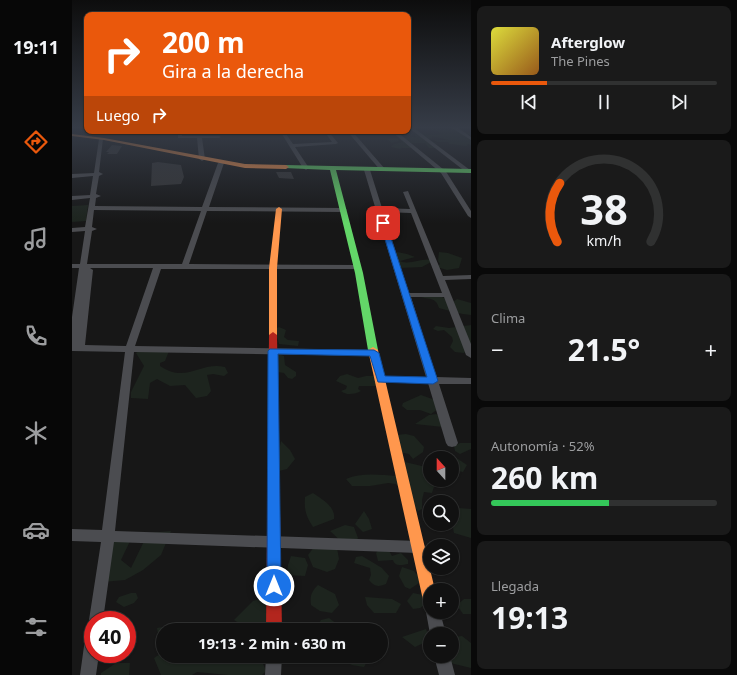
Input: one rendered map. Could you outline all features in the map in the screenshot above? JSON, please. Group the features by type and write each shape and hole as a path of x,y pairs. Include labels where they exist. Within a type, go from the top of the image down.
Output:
{"street":[{"path":"100,160 88,266 75,348 374,353"},
{"path":"204,160 255,167 469,171"},
{"path":"300,160 306,168"},
{"path":"375,160 384,170"},
{"path":"428,160 442,171 471,216"},
{"path":"453,160 469,171"},
{"path":"185,266 221,163"},
{"path":"333,169 357,267 374,353 426,583"},
{"path":"366,170 452,444"},
{"path":"72,176 98,175"},
{"path":"406,192 471,354"},
{"path":"72,198 95,196"},
{"path":"94,208 344,210"},
{"path":"274,623 275,543 273,351 274,268 279,209"},
{"path":"379,210 413,210"},
{"path":"72,230 91,229"},
{"path":"72,266 274,268 357,267"},
{"path":"97,611 108,537 130,348 155,266"},
{"path":"440,278 471,277"},
{"path":"405,295 447,295"},
{"path":"381,379 471,381"},
{"path":"72,535 418,547"},
{"path":"88,675 90,663"},
{"path":"273,675 274,663"},
{"path":"444,663 447,675"}],"shaded area":[{"path":"88,205 86,221 72,222 72,206"},
{"path":"397,252 415,257 400,261 402,262 432,260 422,267 400,268 394,255"},
{"path":"439,252 448,253 462,258 459,268 447,270 437,267 440,264 438,261"},
{"path":"435,294 453,302 457,299 471,303 471,315 439,308 438,304 433,300 418,296"},
{"path":"471,325 471,347 464,353 455,352 450,347 453,341 452,337 444,330 438,331 433,329 436,326 449,328"},
{"path":"279,327 286,330 284,337 288,340 299,341 298,346 279,344 275,329"},
{"path":"139,351 169,351 165,361 160,363 160,366 169,371 186,373 216,366 225,367 228,373 224,376 213,374 207,375 211,391 207,396 196,398 185,385 170,386 157,379 150,383 148,399 131,398 131,392 144,366 136,353"},
{"path":"278,354 284,356 285,365 296,372 296,376 292,379 288,378 284,373 278,372"},
{"path":"347,374 358,378 376,376 376,386 359,386 358,389 361,391 359,392 351,394 343,393 341,391 346,389 347,386 336,381 340,376"},
{"path":"421,395 435,400 438,409 431,414 420,410 407,410 402,406 403,403"},
{"path":"436,414 442,418 443,427 415,424 429,415"},
{"path":"406,434 414,436 424,447 423,452 413,459 409,454 394,451 396,435"},
{"path":"281,441 290,450 295,459 287,469 275,472"},
{"path":"460,443 471,443 471,449 460,454 459,451 455,451 454,446"},
{"path":"459,460 467,465 463,472 459,471"},
{"path":"405,462 423,466 423,487 434,487 432,493 424,492 422,509 418,511 396,484 388,483 370,486 352,486 346,479 358,475 397,476"},
{"path":"313,493 331,507 334,519 313,527 306,513 305,497"},
{"path":"459,508 471,509 471,538 454,533 454,531 459,531"},
{"path":"364,511 369,519 372,529 363,532 355,524"},
{"path":"345,525 354,527 358,538 353,545 345,545 330,531"},
{"path":"171,531 161,555 143,570 125,580 102,582 112,542 131,539 121,560 131,568 148,533"},
{"path":"314,547 337,548 339,559 335,569 327,572 313,567 308,555"},
{"path":"381,547 388,549 392,556 401,553 408,560 408,564 397,565 393,560 378,561 376,553"},
{"path":"291,556 305,558 308,565 305,576 287,575"},
{"path":"362,556 382,568 389,576 386,584 379,586 373,584 369,580 371,575 370,568 354,563 356,557"},
{"path":"402,567 414,571 422,581 410,589 405,587 399,576"},
{"path":"318,585 335,594 339,605 332,613 320,611 311,605 312,594"},
{"path":"136,593 138,598 134,603 124,607 116,602 119,597"},
{"path":"413,593 423,595 423,606 420,608 413,609 407,601"},
{"path":"265,597 267,623 239,623 234,620 253,601"},
{"path":"365,597 392,599 401,604 396,613 374,613 367,605"},
{"path":"464,599 471,599 471,614 463,614 459,608 459,603"},
{"path":"329,618 336,623 319,623 321,620"},
{"path":"423,630 423,643 415,647 402,637"},
{"path":"459,636 462,636 471,643 471,668 450,663 459,663"},
{"path":"116,663 130,663 129,675 101,675 101,673"},
{"path":"156,663 263,663 266,671 262,675 228,675 197,672 192,675 161,675"},
{"path":"348,663 366,663 364,667"}],"building":[{"path":"158,162 181,165 184,177 181,184 151,186 152,163"},
{"path":"276,172 291,172 294,179 279,178"}],"traffic: fast":[{"path":"286,167 471,171"},
{"path":"333,169 359,273 373,350"}],"traffic: slow":[{"path":"211,160 245,166 286,167"},
{"path":"273,335 273,268 279,209"},
{"path":"373,350 426,583"}],"traffic: jam":[{"path":"273,335 274,623"}],"route":[{"path":"274,586 273,351 374,353 381,379 433,381 383,223"}]}
